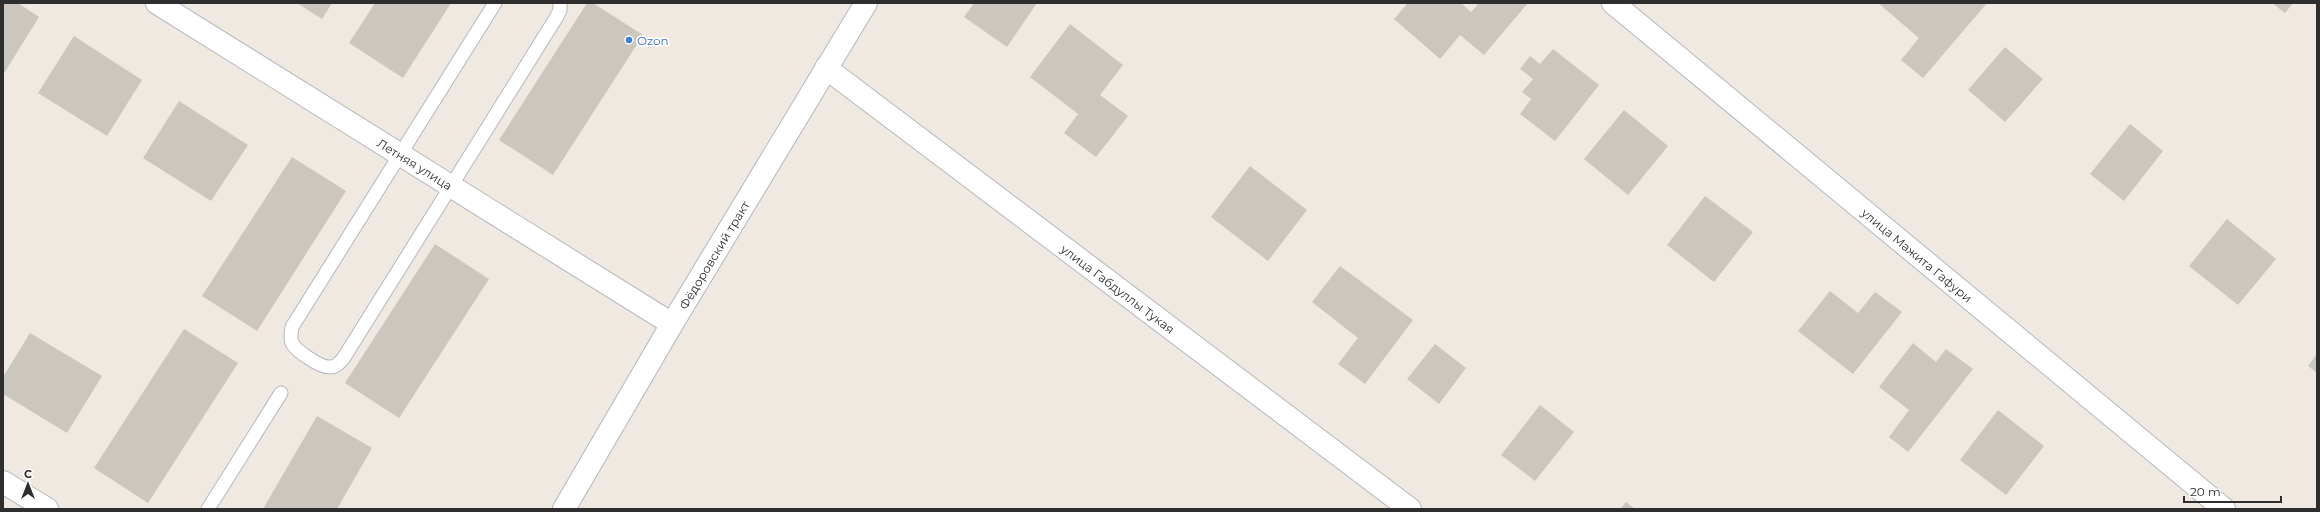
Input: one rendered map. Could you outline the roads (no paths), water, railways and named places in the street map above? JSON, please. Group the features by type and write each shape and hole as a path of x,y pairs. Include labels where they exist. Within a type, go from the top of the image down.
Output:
{"street":[{"name":"Летняя улица","path":"157,3 672,324"},
{"name":"Фёдоровский тракт","path":"564,509 672,324 866,3"},
{"name":"улица Мажита Гафури","path":"1613,3 2222,508"},
{"name":"улица Габдуллы Тукая","path":"826,68 1410,509"},
{"path":"3,482 47,509"}],"lane":[{"path":"495,3 292,327 292,343 298,351 322,365 329,368 337,365 343,359 556,18 560,10 560,3"},
{"path":"208,509 281,393"}],"place":[{"name":"Ozon","path":"629,40"}]}
